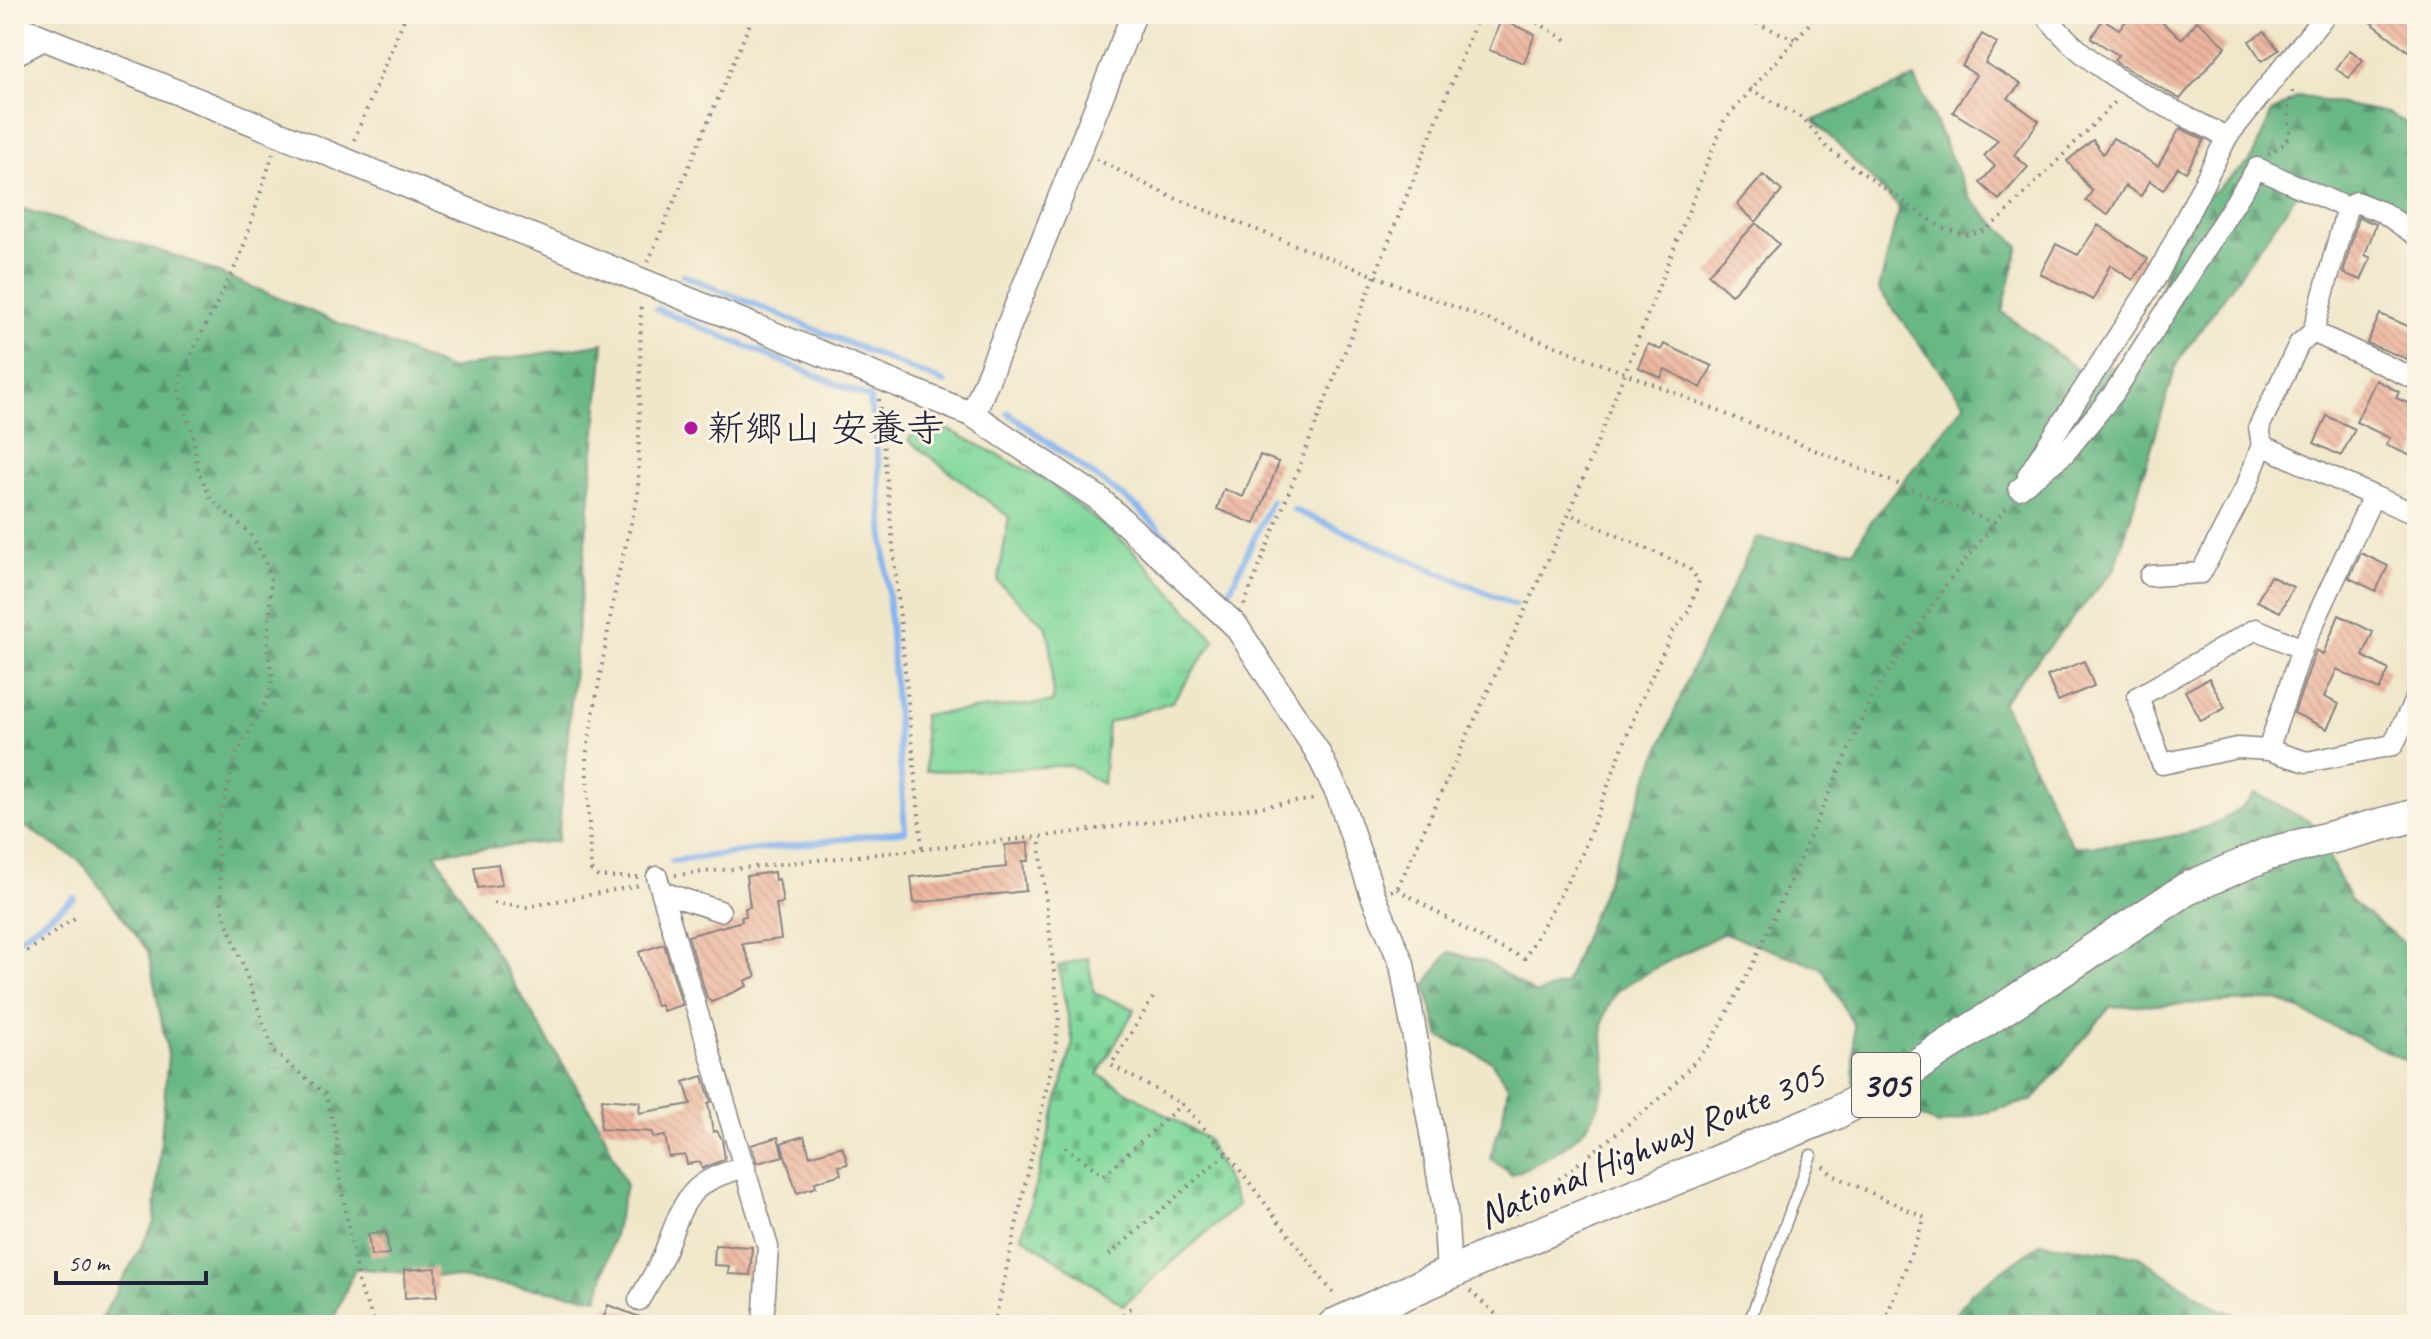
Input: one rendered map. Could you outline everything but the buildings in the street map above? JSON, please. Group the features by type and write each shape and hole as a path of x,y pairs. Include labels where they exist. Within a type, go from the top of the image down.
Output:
{"highway":[{"name":"National Highway Route 305","path":"1335,1311 1449,1274 1836,1113 1890,1083 2188,888 2268,854 2417,815"}],"street":[{"path":"973,415 1134,14"},
{"path":"2045,14 2058,32 2131,89 2227,137"},
{"path":"2326,14 2227,137 2157,276 2019,489 2065,453 2114,393 2257,168 2347,208"},
{"path":"14,26 278,136 641,279 973,415 1098,498 1236,626 1317,751 1386,893 1402,964 1445,1207 1449,1274"},
{"path":"14,56 46,39"},
{"path":"2150,576 2201,573 2247,485 2262,445 2259,427 2299,344 2313,332 2347,208 2356,202 2384,213 2417,236"},
{"path":"2313,332 2417,380"},
{"path":"2262,445 2417,515"},
{"path":"2268,750 2302,649 2373,496"},
{"path":"2302,649 2256,629 2138,697 2162,764 2237,748 2268,750 2307,762 2393,745 2417,696"},
{"path":"660,884 720,911"},
{"path":"660,884 768,1247 763,1325"},
{"path":"639,1300 664,1253 682,1204 711,1176 745,1167"}],"lane":[{"path":"1748,1325 1811,1155"}],"path":[{"path":"345,161 406,14"},
{"path":"660,884 598,877 591,870 586,756 617,580 638,495 641,279 754,14"},
{"path":"1236,626 1479,14"},
{"path":"1523,14 1570,42"},
{"path":"1734,14 1797,40"},
{"path":"1569,514 1688,567 1699,581 1689,611 1672,633 1639,704 1581,857 1525,958 1386,893 1569,514 1724,121 1818,14"},
{"path":"2257,168 2270,151 2285,143 2290,133 2288,110 2300,62 2296,49"},
{"path":"1750,89 1804,119 1828,149 1942,228 1965,235 1984,231 2001,218 2106,108 2131,89"},
{"path":"278,136 240,257 180,377 179,392 193,434 198,471 211,499 249,532 271,580 268,651 273,678 267,700 236,755 216,833 216,871 222,908 274,1052 325,1094 337,1137 337,1163 359,1287 376,1325"},
{"path":"1080,150 1167,195 1625,373 1994,523 1945,586 1872,697 1752,966 1710,1045 1662,1097 1512,1216"},
{"path":"877,377 922,847"},
{"path":"494,903 526,907 660,884 922,847 1039,837 1339,796"},
{"path":"994,1325 1055,1050 1059,1016 1039,837"},
{"path":"14,961 76,917"},
{"path":"1153,998 1111,1065 1182,1104 1227,1153 1335,1311"},
{"path":"1065,1147 1104,1175 1182,1104"},
{"path":"1109,1255 1227,1153"},
{"path":"1811,1155 1833,1175 1925,1218 1883,1325"},
{"path":"1449,1274 1508,1325"},
{"path":"1111,1325 1134,1305"}],"green space":[{"path":"1915,78 1970,199 2019,246 2002,312 2081,372 2122,365 2154,315 2174,242 2205,198 2250,162 2272,112 2299,96 2388,113 2417,129 2417,235 2384,209 2297,194 2177,363 2115,568 2002,702 2073,847 2145,841 2196,830 2239,809 2255,793 2312,823 2351,901 2417,953 2417,1066 2278,1000 2110,1007 2033,1100 1938,1125 1854,1083 1854,1026 1822,968 1724,933 1650,971 1617,992 1603,1022 1605,1074 1596,1111 1575,1138 1546,1158 1512,1175 1490,1158 1503,1116 1508,1086 1490,1060 1440,1037 1425,985 1449,952 1486,962 1536,994 1565,984 1691,671 1756,538 1854,550 1872,520 1965,404 1879,290 1899,207 1814,120"},
{"path":"14,206 185,259 449,369 604,343 558,841 435,853 603,1131 626,1186 598,1298 459,1278 355,1268 331,1325 98,1325 154,1223 168,1055 148,951 80,861 14,820"},
{"path":"927,418 1047,481 1130,547 1215,640 1172,702 1108,723 1103,784 1070,765 926,771 923,715 1053,702 1050,639 1046,626 998,582 1009,517 908,440"},
{"path":"1088,958 1094,993 1135,1009 1098,1074 1207,1139 1238,1205 1123,1305 1022,1236 1073,1042 1058,966"},
{"path":"2041,1243 2136,1255 2217,1308 2265,1325 1947,1325 1971,1293"}],"waterway":[{"path":"683,275 945,383"},
{"path":"657,309 870,398 879,469 905,831 672,861"},
{"path":"1008,413 1137,507 1227,596 1272,500"},
{"path":"1294,510 1515,605"},
{"path":"14,942 74,898"}],"place":[{"name":"新郷山 安養寺","path":"691,428"}]}
